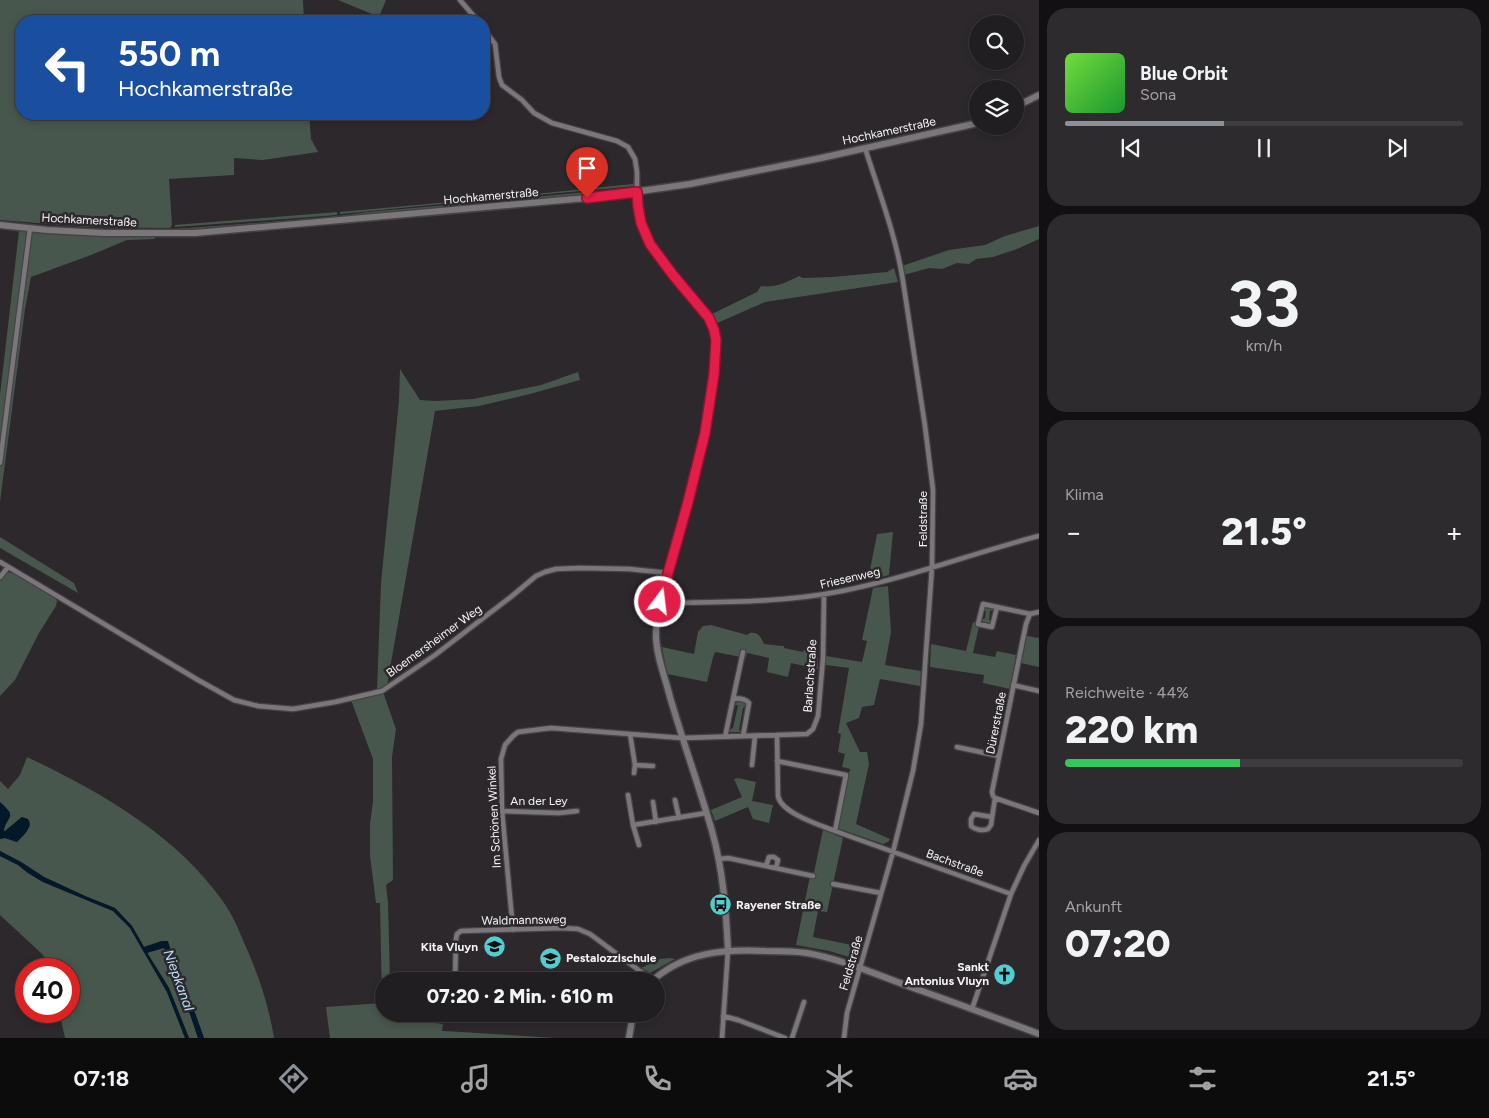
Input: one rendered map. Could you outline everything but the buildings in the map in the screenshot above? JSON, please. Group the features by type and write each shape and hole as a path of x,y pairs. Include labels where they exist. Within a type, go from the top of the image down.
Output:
{"street":[{"path":"460,0 473,15"},
{"path":"490,37 495,44 499,78 502,85 522,100 534,113 552,123 617,141 628,147 635,159 638,206 641,223 650,244 709,318 714,330 716,340 714,374 705,433 660,602 656,628 657,646 682,738 719,858 728,950 722,1038"},
{"path":"1024,102 1039,95"},
{"name":"Hochkamerstraße","path":"0,225 125,234 213,232 576,199 690,184 969,125"},
{"name":"Feldstraße","path":"844,1038 847,1012 882,893 916,761 921,724 932,567 933,490 906,300 900,267 865,148"},
{"path":"0,463 30,228"},
{"name":"Friesenweg","path":"660,602 791,599 824,594 874,584 995,547 1039,536"},
{"name":"Bloemersheimer Weg","path":"0,562 234,700 258,706 293,709 382,691 435,655 536,576 545,572 556,569 580,568 668,572"},
{"path":"0,577 8,567"},
{"name":"Barlachstraße","path":"682,738 807,734 813,729 818,716 823,658 824,594"},
{"path":"997,607 992,627 978,624 983,604 1030,614 1039,612"},
{"name":"Dürerstraße","path":"992,817 995,798 992,789 1026,624 1030,614"},
{"path":"725,736 743,652"},
{"path":"1013,685 1039,691"},
{"path":"733,698 746,700 749,703 743,736"},
{"name":"Im Schönen Winkel","path":"513,930 502,811 501,759 502,751 508,740 518,732 550,728 682,738"},
{"path":"630,734 635,765 634,773"},
{"name":"Bachstraße","path":"777,735 778,800 785,808 807,820 835,831 1011,894"},
{"path":"752,765 755,736"},
{"path":"957,747 999,756"},
{"path":"777,761 846,776 835,831"},
{"path":"635,765 652,766"},
{"path":"628,795 639,845"},
{"path":"995,798 1039,813"},
{"path":"675,800 679,818"},
{"path":"653,802 656,822"},
{"name":"An der Ley","path":"502,811 559,813 577,811"},
{"path":"634,825 706,813"},
{"path":"974,814 992,817 988,829 983,830 971,826 970,819 974,814"},
{"path":"972,1009 1011,894 1039,840"},
{"path":"766,866 769,857 774,857 778,860 776,868"},
{"path":"719,858 728,858 813,876"},
{"path":"833,884 882,893"},
{"name":"Waldmannsweg","path":"455,972 457,934 461,931 578,929 590,934 640,972"},
{"path":"664,972 696,957 728,950 798,952 860,969 1039,1034"},
{"path":"792,1038 804,1002"},
{"path":"723,1016 786,1038"},
{"path":"629,1038 632,1022"}],"green space":[{"path":"0,0 303,0 304,15 15,15 15,120 309,120 311,139 318,152 263,160 234,158 234,175 169,179 172,225 170,228 87,227 0,220"},
{"path":"338,0 386,0 380,15 374,15"},
{"path":"620,143 628,150 633,159 636,173 634,186 485,200 633,184 634,172 631,157"},
{"path":"617,189 617,192 487,204 486,202"},
{"path":"482,200 340,214 340,212"},
{"path":"482,202 481,205 341,218 340,216 368,212"},
{"path":"337,212 337,215 175,227 175,225"},
{"path":"337,217 194,230 177,231 175,229"},
{"path":"1039,226 1039,239 1017,249 993,257 976,259 969,264 957,263 942,269 929,268 904,275 902,266 949,250 985,245 1005,236"},
{"path":"19,231 53,234 154,236 155,239 127,240 31,277 25,309 0,502 0,395"},
{"path":"894,268 898,282 765,302 715,324 710,315 757,292 761,286 776,285 799,276 803,278 832,277 887,272"},
{"path":"400,369 420,400 435,401 473,399 541,385 578,372 580,380 479,406 435,411 387,686 377,690 381,583 399,400"},
{"path":"893,532 889,575 868,580 877,534"},
{"path":"0,537 74,583 78,593 0,548"},
{"path":"7,572 17,574 54,596 57,601 15,680 0,696 0,579"},
{"path":"888,586 891,632 885,665 921,671 920,686 880,679 874,705 862,707 859,718 846,723 860,752 867,752 869,764 856,824 890,839 883,844 837,828 850,769 842,767 845,754 838,752 841,734 838,733 849,668 826,665 826,656 862,662 867,641 862,640 873,588"},
{"path":"985,607 992,607 994,610 990,611 989,620 993,620 989,624 984,624 981,620 985,618 986,611 982,611"},
{"path":"973,622 979,626 973,653 995,657 997,651 1016,655 1010,689 983,683 984,675 930,667 931,644 966,651"},
{"path":"711,625 747,635 755,633 764,644 818,653 818,669 791,663 788,677 767,672 769,658 747,653 746,658 715,652 707,682 667,674 662,647 694,654 698,632 703,626"},
{"path":"1027,636 1039,638 1039,667 1021,663"},
{"path":"383,692 396,729 392,757 393,880 386,885 390,972 381,972 380,903 376,903 370,856 373,759 351,700"},
{"path":"741,700 747,705 743,708 739,730 742,730 742,732 728,732 733,728 738,705 734,705"},
{"path":"27,757 81,784 134,816 182,855 203,876 234,919 261,985 274,1038 204,1038 195,1013 181,985 175,962 162,941 144,947 132,926 115,908 44,877 0,851 0,839 5,838 17,842 30,826 30,822 22,817 3,831 10,812 0,802 0,781 8,789 20,775"},
{"path":"738,778 756,782 752,801 773,805 769,823 753,819 748,807 715,821 711,810 742,797 734,779"},
{"path":"823,830 843,838 827,912 818,911 813,937 861,947 859,957 856,959 829,951 796,945 810,876 813,877"},
{"path":"0,856 18,865 43,882 113,911 130,928 167,992 185,1038 65,1038 62,1023 80,1023 80,958 45,958 0,915"},
{"path":"164,947 176,987 190,1014 198,1038 189,1038 169,988 147,952"},
{"path":"660,959 675,959 652,972 641,968"},
{"path":"375,1004 375,1022 425,1022 443,1024 442,1031 556,1038 330,1038 326,1007"}],"water":[{"path":"0,802 10,815 4,831 22,817 28,819 28,829 17,842 5,838 0,839"},
{"name":"Niepkanal","path":"0,851 44,877 115,908 132,926 144,947 168,941 181,985 195,1013 204,1038 198,1038 190,1014 176,987 164,948 147,953 169,988 189,1038 185,1038 167,992 130,928 113,911 43,882 18,865 0,856"}],"place":[{"name":"Rayener Straße","path":"720,905"},
{"name":"Kita Vluyn","path":"494,947"},
{"name":"Pestalozzischule","path":"550,958"},
{"name":"Sankt Antonius Vluyn","path":"1005,974"}],"route":[{"path":"587,198 637,192 644,233 655,252 709,318 716,340 714,374 705,433 660,602"}]}
